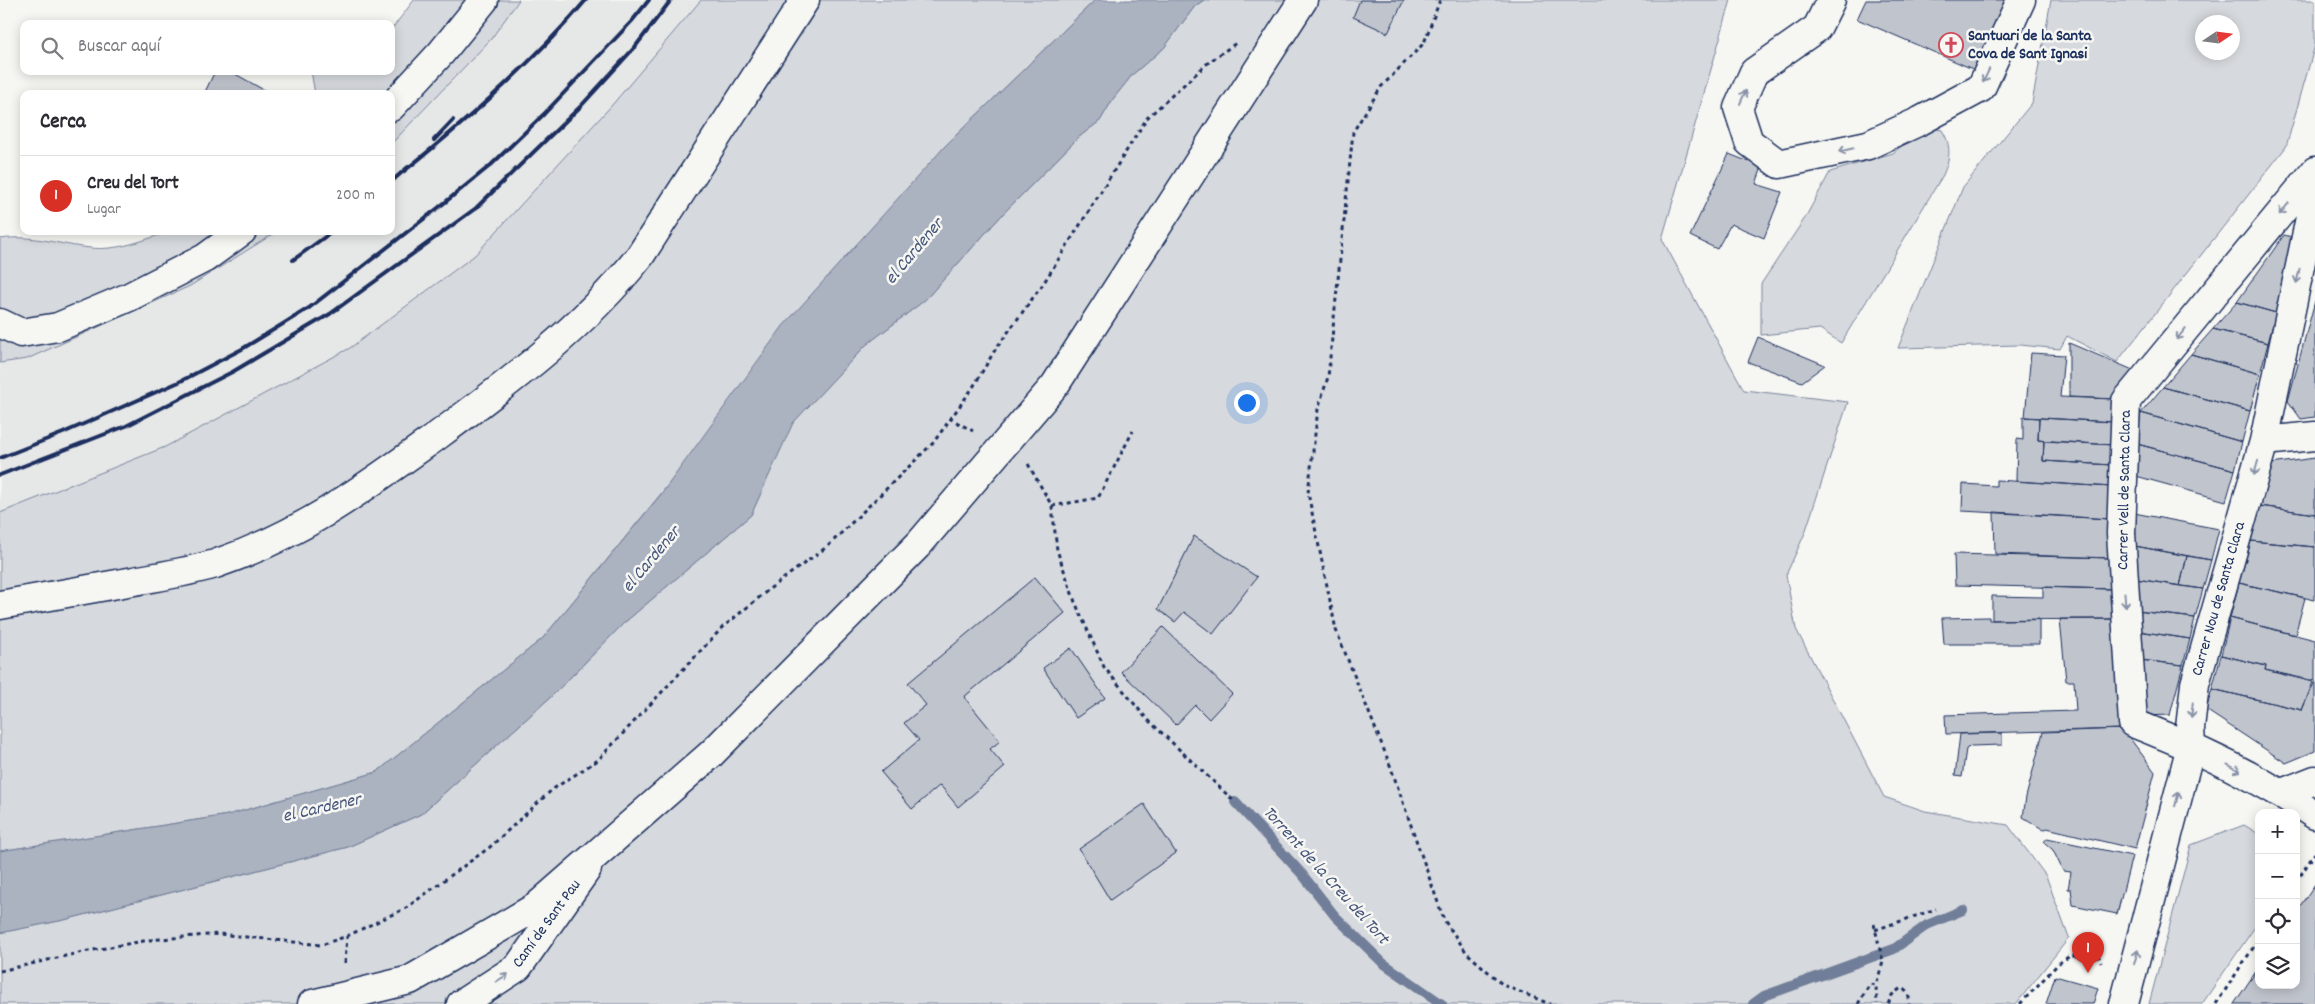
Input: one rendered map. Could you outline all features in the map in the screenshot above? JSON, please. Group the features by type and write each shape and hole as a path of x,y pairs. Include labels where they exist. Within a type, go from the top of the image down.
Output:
{"street":[{"path":"395,103 441,54 484,0"},
{"path":"0,605 168,575 213,564 264,545 315,520 351,498 456,422 537,360 581,321 620,281 640,256 805,0"},
{"path":"312,1004 344,1000 410,980 536,907 711,754 919,544 1055,385 1303,0"},
{"path":"1831,0 1817,28 1754,72 1738,108 1749,142 1779,164 1868,145 1920,121 1981,88 2021,0"},
{"name":"Carrer Vell de Santa Clara","path":"2191,746 2133,723 2121,533 2126,401 2315,171"},
{"name":"Carrer Nou de Santa Clara","path":"2124,1004 2191,746 2190,728 2195,684 2264,441 2315,194"},
{"path":"7,332 58,327 129,297 205,258 237,235"},
{"path":"2264,441 2315,436"},
{"path":"2191,746 2282,793 2315,816"},
{"path":"2282,793 2315,780"},
{"name":"Camí de Sant Pau","path":"461,1004 518,967 600,851"}],"path":[{"path":"1440,0 1424,43 1380,87 1353,132 1328,377 1318,409 1308,493 1336,630 1390,765 1444,920 1467,953 1503,985 1550,1004"},
{"path":"0,971 149,940 219,934 321,945 347,936 406,908 490,847 553,789 598,760 723,627 772,587 828,546 933,443 972,389 995,350 1043,284 1146,118 1209,62 1243,39"},
{"path":"1052,506 1098,498 1133,431"},
{"path":"1012,435 1052,506 1057,550 1075,602 1104,667 1146,718 1235,802"},
{"path":"2300,876 2315,853"},
{"path":"1875,930 1936,909"},
{"path":"1874,924 1883,962 1876,985 1877,1004"},
{"path":"2216,1004 2256,944"},
{"path":"2020,1004 2059,963 2070,956 2099,957"},
{"path":"1858,1004 1870,984 1876,985"},
{"path":"1888,1004 1892,994 1901,988 1906,990 1910,998 1909,1004"}],"shaded area":[{"path":"414,0 519,0 491,39 395,140 395,90 314,90 312,75 395,75 395,25"},
{"path":"519,0 701,0 612,105 475,255 350,348 165,447 0,513 0,363 27,359 190,286 272,235 395,235 395,140 491,39"},
{"path":"701,0 1095,0 946,145 543,638 377,772 228,815 0,851 0,513 165,447 350,348 475,255 612,105"},
{"path":"1204,0 1731,0 1662,239 1744,390 1848,402 1805,533 1786,575 1796,629 1884,797 1925,811 2008,825 2046,876 2069,938 2016,1004 0,1004 0,933 64,920 348,847 421,814 554,694 624,623 751,515 792,423 866,345 925,300 1002,215 1079,137 1100,121 1113,99 1133,74 1164,48 1195,6"},
{"path":"2051,0 2315,0 2315,45 2286,147 2117,362 2067,336 2060,349 2020,345 1898,348 1963,187 2032,103"},
{"path":"1932,128 1942,130 1949,147 1943,175 1841,343 1820,329 1761,335 1761,284 1805,218 1830,172 1893,153 1919,132"},
{"path":"159,235 272,235 190,286 27,359 0,363 0,239 24,238 79,247 111,248"},
{"path":"2244,825 2255,832 2255,927 2202,1004 2149,1004 2191,845"}],"water":[{"name":"el Cardener","path":"1095,0 1204,0 1195,6 1164,48 1133,74 1113,99 1100,121 1079,137 1002,215 925,300 866,345 793,423 751,515 624,623 554,694 421,814 348,847 64,920 0,933 0,851 228,815 377,772 543,638 662,493 783,326 946,145"}],"building":[{"path":"1360,0 1404,0 1388,33 1353,17"},
{"name":"Santuari de la Santa Cova de Sant Ignasi","path":"1866,0 2006,0 1975,70 1857,19"},
{"path":"213,75 237,75 264,90 206,90"},
{"path":"1729,154 1762,167 1756,184 1782,192 1764,238 1731,224 1717,249 1690,236"},
{"path":"2284,235 2296,238 2276,313 2237,302"},
{"path":"2315,301 2315,417 2301,419 2288,401"},
{"path":"2237,302 2276,313 2268,343 2213,329"},
{"path":"2213,329 2268,343 2260,374 2191,354"},
{"path":"1758,337 1825,365 1802,382 1748,362"},
{"path":"2069,343 2133,370 2115,399 2069,397"},
{"path":"2031,353 2064,355 2060,397 2115,399 2114,422 2025,417"},
{"path":"2191,354 2260,374 2250,411 2163,387"},
{"path":"2163,387 2250,411 2242,442 2141,413"},
{"path":"2141,413 2242,442 2235,470 2137,444"},
{"path":"2023,417 2039,418 2038,440 2044,441 2043,461 2112,465 2112,487 2016,481 2017,439 2023,440"},
{"path":"2039,418 2114,422 2113,445 2038,440"},
{"path":"2044,441 2113,445 2112,465 2043,461"},
{"path":"2137,444 2235,470 2226,501 2136,476"},
{"path":"2315,458 2315,514 2260,506 2271,464"},
{"path":"1996,480 2112,487 2110,519 1962,511 1963,484 1996,486"},
{"path":"2260,506 2315,514 2315,547 2251,541"},
{"path":"1994,512 2110,519 2111,558 1995,554"},
{"path":"2134,513 2219,529 2211,560 2135,546"},
{"path":"1194,536 1257,577 1213,634 1184,612 1175,622 1158,609"},
{"path":"2251,541 2315,547 2315,600 2239,583"},
{"path":"2135,546 2187,556 2180,586 2136,579"},
{"path":"1954,554 2111,558 2112,589 1955,585"},
{"path":"2187,556 2211,560 2203,589 2180,586"},
{"path":"1035,577 1065,613 964,697 1000,741 990,749 1005,767 958,807 940,785 912,809 881,772 919,740 904,723 926,705 908,683"},
{"path":"2136,579 2203,589 2195,618 2137,611"},
{"path":"2239,583 2305,598 2295,635 2230,618"},
{"path":"2043,587 2112,589 2113,619 1992,620 1992,596 2043,597"},
{"path":"2137,611 2195,618 2190,639 2138,631"},
{"path":"1989,617 1989,620 2039,619 2039,644 1944,644 1942,618"},
{"path":"2230,618 2315,640 2315,681 2265,670 2266,666 2221,655"},
{"path":"2060,619 2113,619 2123,729 1946,734 1945,715 2076,711 2074,681 2066,681"},
{"path":"1163,627 1232,694 1209,719 1195,705 1176,725 1121,672"},
{"path":"2138,631 2190,639 2183,665 2140,660"},
{"path":"1071,648 1105,698 1076,718 1043,668"},
{"path":"2221,655 2266,666 2265,670 2313,682 2302,710 2212,689"},
{"path":"2140,660 2183,665 2170,715 2145,716"},
{"path":"2315,681 2315,751 2286,763 2206,710 2212,689 2302,710"},
{"path":"2123,729 2155,772 2135,849 2047,828 2044,830 2023,817 2026,797 2043,732"},
{"path":"2002,733 2002,745 1971,746 1966,749 1962,777 1955,776 1960,734"},
{"path":"1144,804 1176,853 1110,900 1079,849"},
{"path":"2047,838 2132,856 2117,914 2073,905 2071,889 2068,889 2071,872 2063,871 2053,850 2044,842"},
{"path":"2315,884 2315,1004 2234,1004 2255,973 2255,989 2300,989 2300,906"},
{"path":"2055,976 2098,988 2093,1004 2046,1004"}],"waterway":[{"name":"Torrent de la Creu del Tort","path":"1235,802 1302,874 1335,916 1383,963 1442,1004"},
{"name":"Torrent de la Creu del Tort","path":"1753,1004 1764,996 1894,949 1927,925 1963,910"}],"railway":[{"path":"403,172 522,69 586,0"},
{"path":"0,458 63,433 179,382 242,349 309,308 491,165 544,114 632,21 649,0"},
{"path":"0,475 126,426 234,371 330,314 476,208 581,106 635,47 671,0"},
{"path":"434,140 453,120"},
{"path":"395,178 408,167"},
{"path":"293,260 327,235"}],"place":[{"name":"Santuari de la Santa Cova de Sant Ignasi","path":"1951,45"},
{"name":"Creu del Tort","path":"2088,973"}]}
